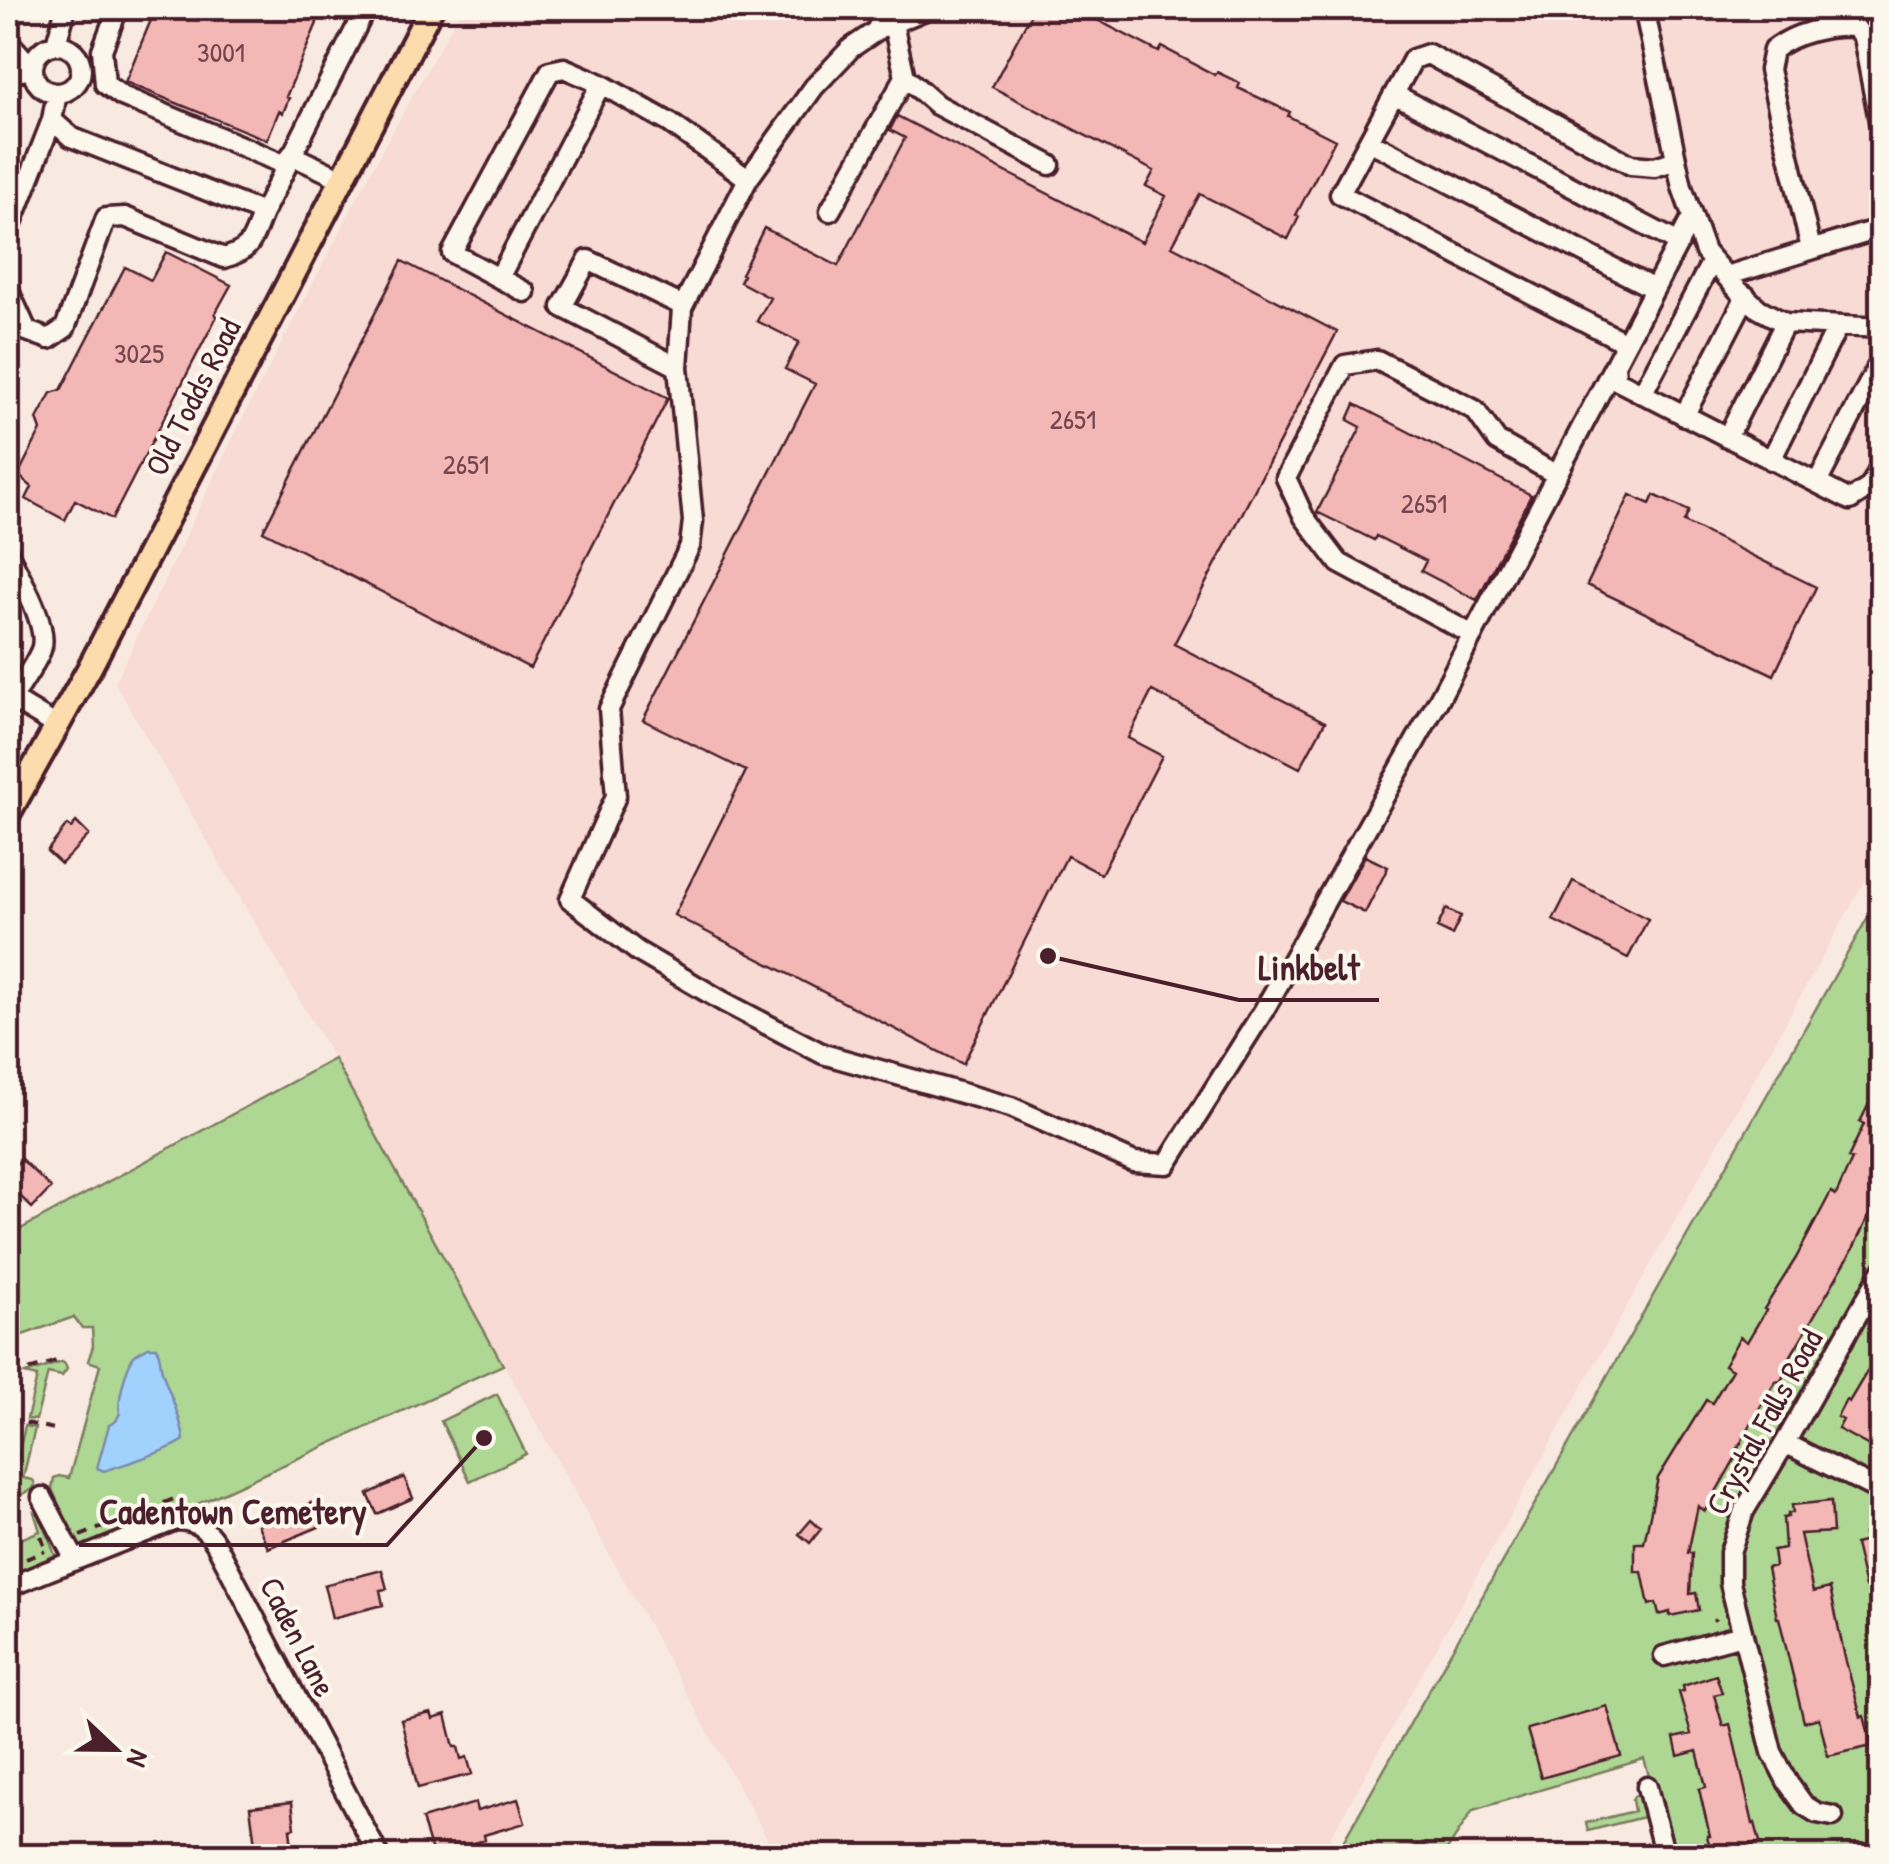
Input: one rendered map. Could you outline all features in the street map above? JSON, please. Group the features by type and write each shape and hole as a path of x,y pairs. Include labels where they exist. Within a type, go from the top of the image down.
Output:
{"main road":[{"name":"Old Todds Road","path":"8,814 90,667 431,8"}],"street":[{"path":"56,44 66,8"},
{"path":"118,8 102,50 105,84 122,96 342,178"},
{"path":"8,289 28,332 49,338 65,328 106,218 125,218 224,258 248,247 366,8"},
{"path":"930,8 885,21 851,48 814,87 748,178 683,306 678,367 692,521 690,546 610,709 616,796 570,899 637,951 823,1054 1011,1107 1134,1162 1166,1164 1264,1010 1472,635 1692,217"},
{"path":"1644,8 1682,187 1705,252 1758,309 1785,323 1882,328"},
{"path":"885,21 905,77 937,104 1050,166"},
{"path":"1811,249 1769,70 1773,50 1786,40 1840,26 1856,27 1863,37 1882,136"},
{"path":"8,40 32,69 40,86 48,91 58,93 74,85 81,68 73,51 56,44 39,52 32,69"},
{"path":"1626,343 1340,194 1413,58 1428,54 1631,165 1656,167 1676,160"},
{"path":"81,68 104,67"},
{"path":"525,292 452,253 550,71 564,68 602,84 670,123 748,178"},
{"path":"8,73 32,69"},
{"path":"830,211 905,77"},
{"path":"498,278 602,84"},
{"path":"8,233 52,120 58,93"},
{"path":"1394,94 1678,243"},
{"path":"52,120 71,137 263,213"},
{"path":"1369,140 1654,290"},
{"path":"1726,276 1882,228"},
{"path":"678,367 562,307 588,260 683,306"},
{"path":"1642,394 1712,261"},
{"path":"1684,416 1746,296"},
{"path":"1727,438 1785,323"},
{"path":"1771,460 1838,326"},
{"path":"1817,484 1882,358"},
{"path":"1472,635 1339,563 1304,517 1286,478 1328,397 1345,365 1378,360 1475,410 1497,440 1557,474"},
{"path":"1615,364 1616,380 1850,500 1870,487 1882,464"},
{"path":"8,553 44,633 42,648 10,703 57,726"},
{"name":"Crystal Falls Road","path":"1832,1816 1804,1805 1772,1752 1730,1584 1730,1552 1744,1510 1882,1271"},
{"path":"1785,1443 1882,1490"},
{"path":"42,1497 75,1560"},
{"name":"Caden Lane","path":"8,1587 176,1520 196,1522 209,1532 379,1856"},
{"path":"1664,1656 1742,1636"},
{"path":"1648,1787 1665,1856"}],"path":[{"path":"29,1370 56,1360"},
{"path":"8,1419 58,1430"},
{"path":"76,1537 179,1497"},
{"path":"20,1561 53,1548"}],"shaded area":[{"path":"462,8 1881,8 1881,852 1320,1856 777,1856 334,1059 115,683 238,427 387,141"}],"green space":[{"path":"1881,894 1881,1856 1673,1856 1644,1759 1473,1810 1443,1856 1335,1856"},
{"path":"334,1059 503,1365 187,1509 158,1515 80,1547 52,1489 54,1478 69,1478 100,1365 88,1361 93,1346 92,1328 82,1328 74,1317 8,1340 8,1236"},
{"path":"62,1362 67,1369 62,1376 48,1373 36,1420 27,1419 37,1377 25,1374"},
{"path":"497,1394 526,1454 470,1481 441,1421"},
{"path":"25,1426 35,1428 23,1478 35,1484 33,1489 8,1501 8,1490"},
{"path":"34,1512 40,1514 55,1555 8,1577 8,1544 40,1531"},
{"path":"1641,1795 1647,1816 1588,1831 1586,1823 1634,1811 1632,1800"}],"water":[{"path":"148,1347 157,1347 184,1440 104,1471 97,1468 109,1425 120,1413 128,1368 134,1356"}],"building":[{"path":"156,8 309,8 317,23 283,113 279,111 267,140 125,82"},
{"path":"1034,8 1074,8 1159,52 1162,47 1215,75 1217,72 1240,83 1238,88 1290,112 1288,116 1335,140 1296,215 1299,217 1288,239 1200,194 1172,246 1337,332 1174,644 1325,722 1300,768 1152,691 1128,738 1162,756 1101,874 1067,856 963,1064 674,915 746,771 643,720 815,384 785,369 799,342 757,321 770,298 740,282 764,228 838,266 905,138 890,130 897,116 1142,242 1166,196 1146,186 1154,171 992,87"},
{"path":"166,252 231,285 112,519 75,500 65,520 26,499 32,487 18,475 41,430 37,419 51,393 61,390 125,267 151,280"},
{"path":"402,261 668,398 530,668 263,531"},
{"path":"1355,404 1531,495 1477,600 1421,571 1426,561 1317,512 1361,427 1348,420"},
{"path":"1630,495 1650,504 1654,495 1689,511 1684,522 1816,587 1774,675 1587,585"},
{"path":"76,822 89,835 61,864 47,851 67,825 71,828"},
{"path":"1365,856 1388,867 1365,913 1340,901"},
{"path":"1573,881 1648,919 1628,958 1553,920"},
{"path":"1446,909 1461,916 1452,935 1437,928"},
{"path":"1882,1077 1882,1198 1878,1196 1853,1249 1786,1364 1789,1366 1759,1409 1705,1511 1698,1506 1688,1553 1692,1553 1690,1594 1696,1593 1699,1610 1659,1615 1656,1603 1649,1605 1642,1572 1635,1572 1635,1543 1644,1543 1658,1478 1706,1400 1712,1403 1732,1370 1724,1365 1740,1337 1747,1342 1831,1192 1836,1195 1864,1124 1860,1122"},
{"path":"21,1159 51,1188 32,1208 8,1184 8,1173"},
{"path":"1882,1346 1882,1453 1838,1429 1843,1420 1837,1417"},
{"path":"404,1477 413,1498 377,1514 368,1494"},
{"path":"1831,1501 1833,1532 1800,1534 1813,1592 1830,1588 1845,1658 1872,1746 1828,1756 1819,1718 1804,1722 1767,1568 1775,1566 1773,1550 1785,1548 1783,1518 1793,1513 1792,1505"},
{"path":"311,1503 321,1526 268,1548 258,1525"},
{"path":"811,1520 821,1529 810,1543 799,1534"},
{"path":"1882,1529 1882,1583 1865,1587 1855,1544 1866,1541 1864,1534"},
{"path":"382,1570 387,1589 380,1590 383,1605 332,1618 324,1585"},
{"path":"1716,1675 1722,1693 1714,1695 1723,1726 1730,1724 1760,1842 1712,1854 1699,1789 1706,1787 1697,1751 1678,1756 1674,1738 1691,1734 1679,1692 1684,1691 1683,1686"},
{"path":"1607,1706 1621,1756 1541,1778 1527,1729"},
{"path":"431,1713 433,1719 446,1715 454,1747 458,1747 461,1759 467,1757 472,1774 418,1788 401,1720"},
{"path":"518,1799 525,1823 433,1855 422,1819 475,1803 477,1811"},
{"path":"292,1802 292,1848 256,1852 250,1807"}],"place":[{"name":"Linkbelt","path":"1048,956"},
{"name":"Cadentown Cemetery","path":"484,1438"}]}
